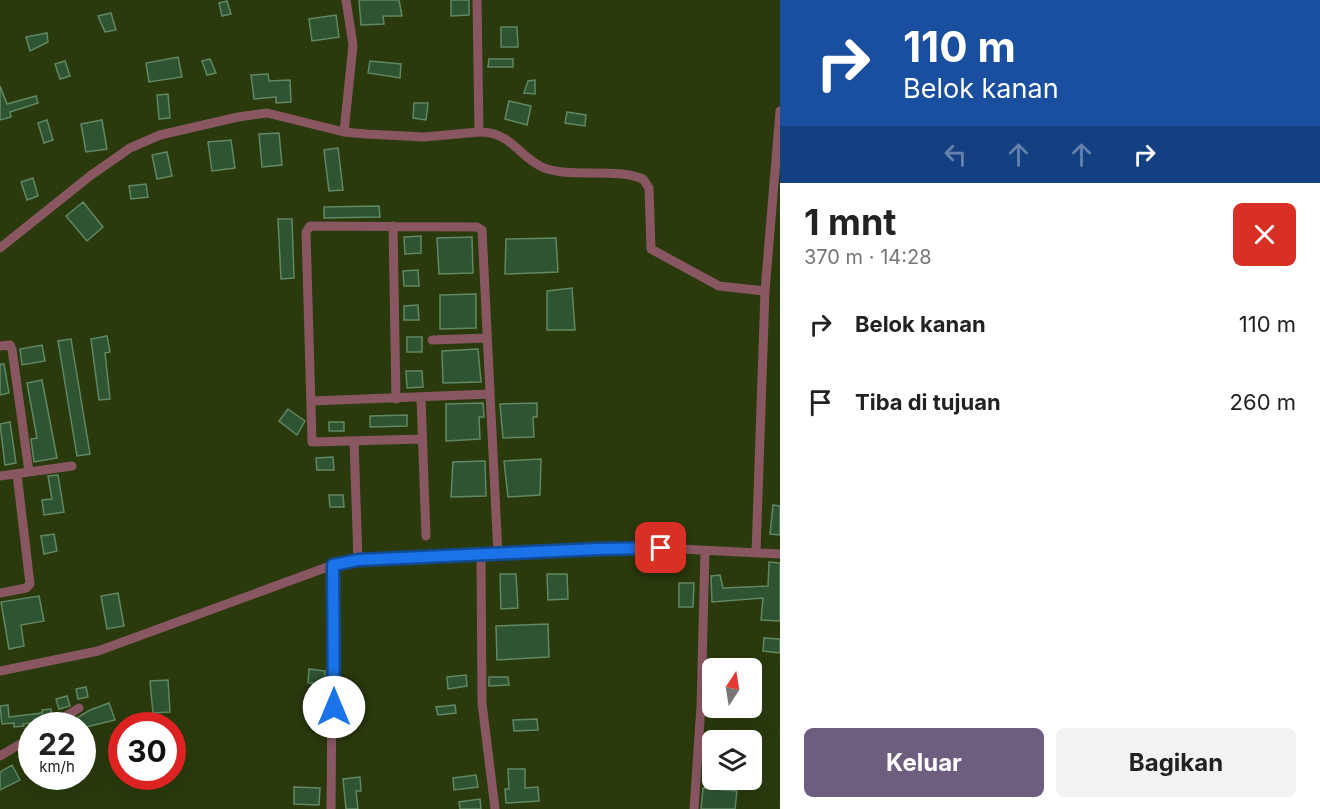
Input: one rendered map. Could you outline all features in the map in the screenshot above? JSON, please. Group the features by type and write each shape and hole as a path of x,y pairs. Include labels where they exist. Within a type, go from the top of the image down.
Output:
{"street":[{"path":"344,132 353,45 346,0"},
{"path":"477,0 479,132"},
{"path":"0,248 90,176 148,138 237,117 267,113 344,132 403,136 493,133 546,168 643,179 649,188 651,249 719,286 765,291"},
{"path":"756,553 765,291 780,114"},
{"path":"422,439 312,442 307,229 312,226 477,227 482,230 498,555"},
{"path":"393,226 396,399"},
{"path":"432,340 487,338"},
{"path":"0,346 8,345 12,349 29,472"},
{"path":"312,402 490,394"},
{"path":"421,398 426,536"},
{"path":"354,441 358,560"},
{"path":"0,476 72,466"},
{"path":"0,593 26,588 30,584 16,474"},
{"path":"0,671 98,651 333,565 358,560 598,549 780,554"},
{"path":"694,809 701,706 705,551"},
{"path":"481,556 482,703 495,809"},
{"path":"332,809 333,565"},
{"path":"73,712 79,708"},
{"path":"0,756 18,745"}],"building":[{"path":"359,0 399,0 402,16 383,16 384,24 361,25"},
{"path":"451,0 469,0 469,15 451,16"},
{"path":"227,1 231,14 222,16 219,3"},
{"path":"111,13 116,30 105,32 98,16"},
{"path":"336,15 339,37 312,41 309,19"},
{"path":"501,27 517,27 518,47 501,47"},
{"path":"47,33 48,42 30,51 26,37"},
{"path":"178,57 182,77 149,82 146,63"},
{"path":"210,59 216,73 207,75 202,61"},
{"path":"489,59 513,59 513,67 488,67"},
{"path":"65,61 70,76 60,79 55,64"},
{"path":"370,61 401,64 400,78 368,73"},
{"path":"268,74 269,81 290,80 291,102 276,103 276,97 254,99 251,75"},
{"path":"535,80 535,94 524,93 528,81"},
{"path":"0,86 7,104 36,96 38,103 10,112 11,117 0,120"},
{"path":"168,94 170,118 159,119 157,95"},
{"path":"509,101 531,106 527,125 505,119"},
{"path":"414,103 428,103 426,120 413,118"},
{"path":"567,112 586,115 585,126 565,123"},
{"path":"47,120 53,140 44,143 38,123"},
{"path":"102,120 107,149 86,152 81,124"},
{"path":"279,133 282,165 262,167 259,134"},
{"path":"231,140 235,168 212,171 208,142"},
{"path":"338,148 343,190 329,191 324,150"},
{"path":"167,152 172,176 157,179 152,155"},
{"path":"33,178 38,196 27,200 21,182"},
{"path":"146,184 148,197 131,199 129,186"},
{"path":"83,202 103,227 87,241 66,216"},
{"path":"379,206 380,217 324,218 324,207"},
{"path":"278,219 292,219 294,278 281,279"},
{"path":"421,236 421,253 405,254 404,237"},
{"path":"472,237 473,273 439,274 437,238"},
{"path":"556,238 558,272 505,274 506,239"},
{"path":"418,270 419,286 404,286 403,271"},
{"path":"572,288 575,330 547,330 547,291"},
{"path":"476,294 476,328 440,329 440,295"},
{"path":"418,305 419,320 404,320 404,306"},
{"path":"107,336 110,352 105,353 110,399 99,400 91,339"},
{"path":"407,337 422,337 422,352 407,352"},
{"path":"71,339 90,454 77,456 58,341"},
{"path":"42,345 45,361 22,365 20,349"},
{"path":"478,349 481,382 443,383 442,351"},
{"path":"0,364 4,364 9,393 0,395"},
{"path":"406,371 422,371 423,387 407,388"},
{"path":"42,380 57,458 34,462 31,439 37,438 27,383"},
{"path":"483,403 484,417 479,417 480,439 446,441 446,404"},
{"path":"537,403 537,417 533,417 534,437 503,438 500,404"},
{"path":"288,409 305,421 297,435 279,421"},
{"path":"407,415 407,426 370,427 370,416"},
{"path":"10,422 16,463 5,465 0,424"},
{"path":"329,422 344,422 344,431 329,431"},
{"path":"333,457 334,470 317,470 316,458"},
{"path":"541,459 540,495 508,497 504,461"},
{"path":"485,461 486,496 451,497 453,462"},
{"path":"58,475 64,512 44,515 42,500 52,499 48,476"},
{"path":"329,495 343,495 344,507 330,507"},
{"path":"773,505 780,506 780,535 770,534"},
{"path":"54,534 57,551 44,554 41,536"},
{"path":"769,562 780,563 780,621 761,620 763,598 712,602 711,576 720,575 723,588 768,586"},
{"path":"500,574 516,574 518,608 501,609"},
{"path":"547,574 567,574 568,599 548,600"},
{"path":"679,583 694,583 693,607 679,607"},
{"path":"118,593 124,626 107,629 101,596"},
{"path":"39,596 44,621 21,625 24,646 9,649 1,602"},
{"path":"548,624 549,657 497,660 496,626"},
{"path":"764,638 780,639 780,653 763,651"},
{"path":"309,669 325,671 325,684 308,683"},
{"path":"466,675 467,686 448,689 447,677"},
{"path":"489,677 508,677 509,685 489,686"},
{"path":"168,680 170,712 153,712 150,681"},
{"path":"86,687 88,697 78,699 76,689"},
{"path":"355,692 357,705 347,706 346,693"},
{"path":"67,696 70,706 59,709 56,699"},
{"path":"109,703 112,712 108,712 108,722 96,725 96,712 87,712"},
{"path":"8,705 9,717 18,716 18,727 14,727 14,723 2,724 0,706"},
{"path":"455,705 456,713 438,715 436,707"},
{"path":"51,709 51,712 42,712 42,710"},
{"path":"537,719 538,730 514,731 513,720"},
{"path":"12,765 18,781 0,790 0,772"},
{"path":"508,769 525,769 525,788 538,787 539,801 506,803 505,789 509,789"},
{"path":"476,775 478,787 454,790 453,778"},
{"path":"360,777 361,791 356,791 358,809 346,809 343,779"},
{"path":"294,787 320,788 319,805 294,804"},
{"path":"703,790 737,791 735,809 701,809"},
{"path":"480,799 481,809 460,809 459,802"}],"route":[{"path":"334,707 333,565 358,560 661,548"}]}
